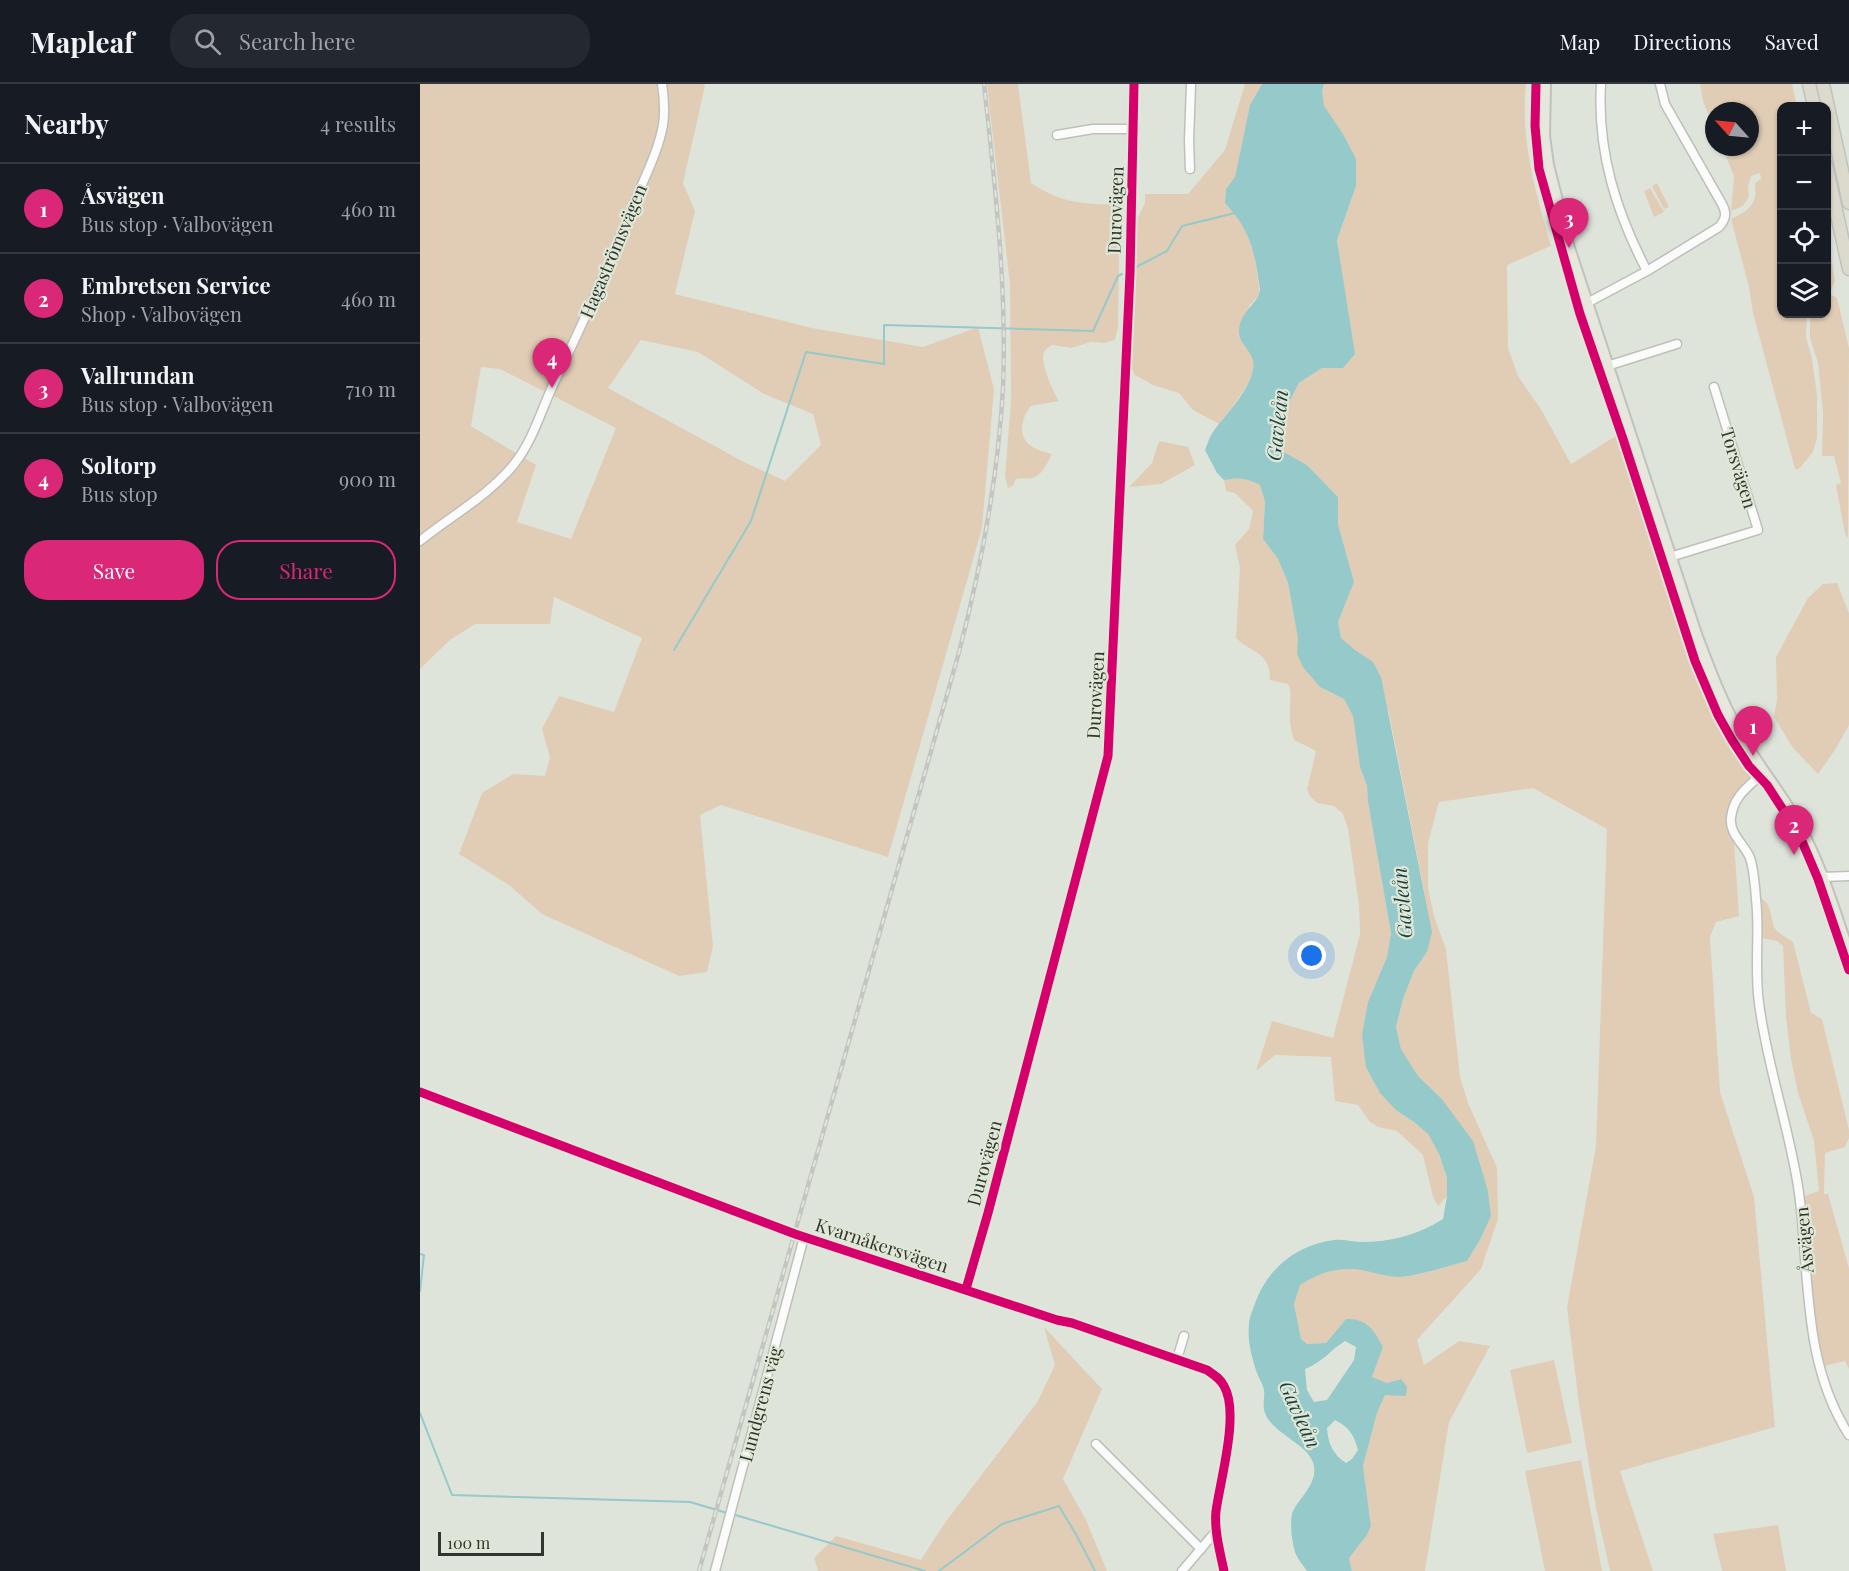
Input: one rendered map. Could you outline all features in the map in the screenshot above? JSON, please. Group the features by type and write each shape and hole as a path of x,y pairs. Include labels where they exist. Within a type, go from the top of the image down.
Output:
{"highway":[{"path":"1809,84 1813,102"},
{"path":"1823,84 1849,202"},
{"path":"1831,184 1849,269"}],"main road":[{"path":"1545,84 1544,136 1548,165 1569,248 1696,634 1716,687 1740,735 1798,823 1822,877 1849,954"}],"street":[{"name":"Hagaströmsvägen","path":"420,541 493,486 519,457 535,431 552,388 595,297 655,153 663,124 662,84"},
{"name":"Durovägen","path":"966,1289 991,1203 1108,756 1130,285 1134,84"},
{"path":"1190,169 1191,84"},
{"path":"1601,84 1601,128 1610,180 1621,216 1647,271"},
{"path":"1587,303 1647,271 1719,227 1726,215 1665,104 1660,84"},
{"path":"1057,135 1093,129 1134,129"},
{"path":"1607,366 1677,344"},
{"name":"Torsvägen","path":"1670,557 1758,530 1714,387"},
{"name":"Åsvägen","path":"1764,772 1739,794 1732,808 1730,821 1750,859 1755,890 1758,1000 1799,1192 1814,1347 1826,1390 1849,1435"},
{"path":"1822,877 1849,876"},
{"name":"Kvarnåkersvägen","path":"420,1092 804,1237 1207,1370 1226,1388 1230,1425 1226,1462 1216,1512 1224,1571"},
{"name":"Lundgrens väg","path":"715,1571 804,1237"},
{"path":"1177,1359 1184,1336"},
{"path":"1096,1444 1201,1550"},
{"path":"1182,1571 1217,1530"}],"shaded area":[{"path":"420,84 703,84 705,86 683,183 695,211 675,294 812,328 923,347 978,327 994,389 982,528 888,857 721,805 700,815 713,946 707,972 679,976 542,914 509,885 459,854 482,793 513,774 545,776 550,757 542,729 559,696 614,712 642,638 554,597 550,624 475,624 450,640 420,669","holes":["641,340 698,352 764,394 813,414 821,445 785,481 744,462 608,388","481,367 500,369 616,428 571,539 517,522 536,465 471,426"]},
{"path":"987,84 1018,84 1031,183 1063,199 1096,204 1120,204 1118,327 1115,340 1104,343 1091,342 1071,348 1052,345 1044,352 1045,370 1059,401 1031,406 1025,415 1022,431 1030,445 1052,454 1039,475 1016,479 1013,486 1008,488 1005,476 1011,401 1010,285"},
{"path":"1245,84 1262,84 1250,105 1235,178 1226,190 1225,203 1242,223 1253,246 1260,294 1249,306 1244,346 1251,353 1254,361 1253,370 1244,390 1219,424 1193,410 1179,393 1153,385 1135,375 1129,364 1135,237 1138,217 1145,203 1145,194 1188,194 1225,150"},
{"path":"1324,84 1526,84 1527,146 1551,246 1507,265 1508,348 1518,376 1542,411 1571,464 1619,434 1676,613 1715,719 1758,779 1739,806 1733,825 1739,916 1716,922 1710,937 1720,1092 1754,1197 1775,1427 1620,1471 1653,1571 1610,1571 1596,1508 1579,1404 1567,1307 1596,1146 1607,829 1533,788 1439,802 1428,843 1428,888 1434,916 1446,949 1460,1077 1468,1103 1497,1168 1498,1219 1481,1269 1417,1340 1424,1365 1459,1341 1490,1346 1449,1422 1425,1571 1352,1571 1349,1558 1367,1535 1371,1526 1363,1466 1377,1413 1385,1395 1395,1395 1401,1379 1387,1383 1372,1377 1383,1347 1346,1319 1326,1343 1307,1344 1301,1339 1294,1304 1300,1284 1318,1275 1346,1269 1399,1277 1424,1273 1467,1261 1491,1216 1488,1191 1441,1098 1418,1076 1401,1049 1396,1027 1403,999 1414,971 1427,952 1424,890 1389,713 1355,650 1341,638 1338,622 1354,582 1338,524 1338,497 1307,465 1282,451 1282,416 1299,383 1322,368 1343,368 1354,354 1337,240 1356,186 1345,140 1323,106"},
{"path":"1700,84 1792,84 1796,102 1777,102 1777,318 1807,318 1806,337 1817,395 1817,438 1813,452 1799,469 1795,469 1753,313 1749,287 1731,219 1752,204 1756,182 1761,179 1760,173 1751,176 1748,186 1749,197 1743,206 1731,211 1734,176 1726,156 1759,156 1759,102 1705,102 1705,106"},
{"path":"1657,183 1669,207 1664,209 1652,186"},
{"path":"1650,188 1664,212 1654,217 1644,191"},
{"path":"1831,259 1835,281 1831,290"},
{"path":"1831,295 1837,298 1849,348 1848,538 1845,534 1836,485 1841,483 1834,456 1822,456 1823,413 1818,363 1810,338 1810,318 1831,318"},
{"path":"1159,441 1188,447 1195,465 1161,484 1129,487 1152,463"},
{"path":"1246,478 1260,485 1265,502 1263,539 1278,559 1288,583 1299,638 1297,654 1320,687 1344,699 1353,716 1360,767 1367,786 1391,933 1387,957 1368,1002 1362,1034 1397,1111 1428,1134 1439,1154 1447,1178 1447,1196 1438,1206 1433,1197 1423,1155 1397,1131 1378,1127 1370,1122 1358,1105 1335,1101 1331,1057 1275,1055 1256,1071 1272,1021 1333,1038 1360,934 1359,905 1348,829 1343,814 1334,806 1317,803 1307,790 1316,751 1294,740 1290,722 1288,684 1270,680 1264,659 1236,638 1240,568 1235,545 1249,529 1253,511 1235,493 1226,491 1224,480"},
{"path":"1837,583 1849,613 1849,725 1818,774 1793,748 1774,717 1777,700 1776,657 1808,598 1823,584"},
{"path":"1757,898 1769,906 1776,930 1793,942 1811,1013 1822,1019 1849,1130 1849,1138 1845,1147 1825,1153 1824,1194 1828,1194 1849,1268 1849,1369 1845,1361 1821,1367 1814,1331 1802,1197 1819,1191 1814,1141 1798,1093 1791,1059 1786,1017 1783,946 1777,941 1761,938"},
{"path":"1044,1327 1102,1389 1063,1479 1086,1520 1107,1571 818,1571 814,1558 836,1536 921,1560 944,1524 1038,1401 1055,1365"},
{"path":"1554,1360 1572,1443 1527,1453 1510,1370"},
{"path":"1581,1460 1602,1571 1545,1571 1525,1471"},
{"path":"1778,1525 1786,1571 1722,1571 1713,1534"}],"water":[{"name":"Gavleån","path":"1262,84 1324,84 1322,91 1324,106 1356,159 1356,186 1337,240 1355,354 1343,368 1322,368 1299,383 1282,416 1282,451 1307,465 1338,497 1338,524 1354,582 1338,622 1341,638 1373,662 1381,677 1432,932 1427,952 1414,971 1403,999 1396,1027 1401,1049 1418,1076 1441,1098 1473,1141 1488,1191 1491,1216 1467,1261 1424,1273 1399,1277 1359,1270 1332,1271 1318,1275 1300,1285 1294,1304 1301,1339 1307,1344 1326,1343 1346,1319 1365,1323 1373,1330 1383,1347 1372,1377 1387,1383 1401,1379 1407,1387 1406,1396 1385,1395 1377,1413 1363,1466 1371,1526 1367,1535 1349,1558 1352,1571 1307,1571 1296,1554 1291,1531 1292,1515 1311,1484 1314,1466 1306,1451 1275,1427 1265,1413 1263,1388 1250,1349 1250,1320 1259,1293 1266,1281 1284,1261 1307,1247 1334,1240 1372,1242 1393,1239 1434,1225 1443,1219 1447,1178 1439,1154 1428,1134 1397,1111 1380,1093 1366,1067 1362,1034 1368,1002 1387,957 1391,933 1367,786 1360,767 1353,716 1344,699 1320,687 1303,667 1297,654 1298,638 1288,583 1278,559 1263,539 1265,502 1260,485 1243,479 1224,480 1217,473 1205,450 1213,432 1243,392 1253,370 1252,357 1240,338 1239,331 1242,319 1259,293 1258,275 1246,233 1225,203 1226,189 1235,177 1250,105","holes":["1345,1341 1356,1347 1354,1360 1327,1400 1314,1402 1307,1390 1305,1369 1317,1363","1335,1420 1350,1432 1358,1450 1346,1463 1332,1448 1329,1439 1327,1428"]}],"waterway":[{"path":"1134,268 1167,251 1182,226 1235,213"},
{"path":"674,650 751,521 806,352 884,364 884,325 1093,331 1118,276 1122,274"},
{"path":"420,1254 424,1255 420,1291"},
{"path":"420,1413 452,1495 690,1502 727,1513"},
{"path":"939,1571 1002,1524 1059,1506 1095,1571"},
{"path":"732,1514 925,1571"}],"railway":[{"path":"699,1571 958,656 981,557 993,490 1001,422 1004,350 1002,274 984,84"}],"cycle path":[{"path":"966,1289 1108,756 1130,273 1134,84"},
{"path":"1536,84 1535,126 1539,169 1580,314 1695,661 1718,715 1732,740 1749,766 1767,785 1801,839 1818,879 1849,970"},
{"path":"420,1092 795,1234 1072,1323 1207,1370 1224,1386 1230,1413 1228,1447 1216,1511 1216,1526 1224,1571"}],"place":[{"name":"Vallrundan","path":"1569,248"},
{"name":"Soltorp","path":"552,388"},
{"name":"Åsvägen","path":"1753,756"},
{"name":"Embretsen Service","path":"1794,855"}]}
